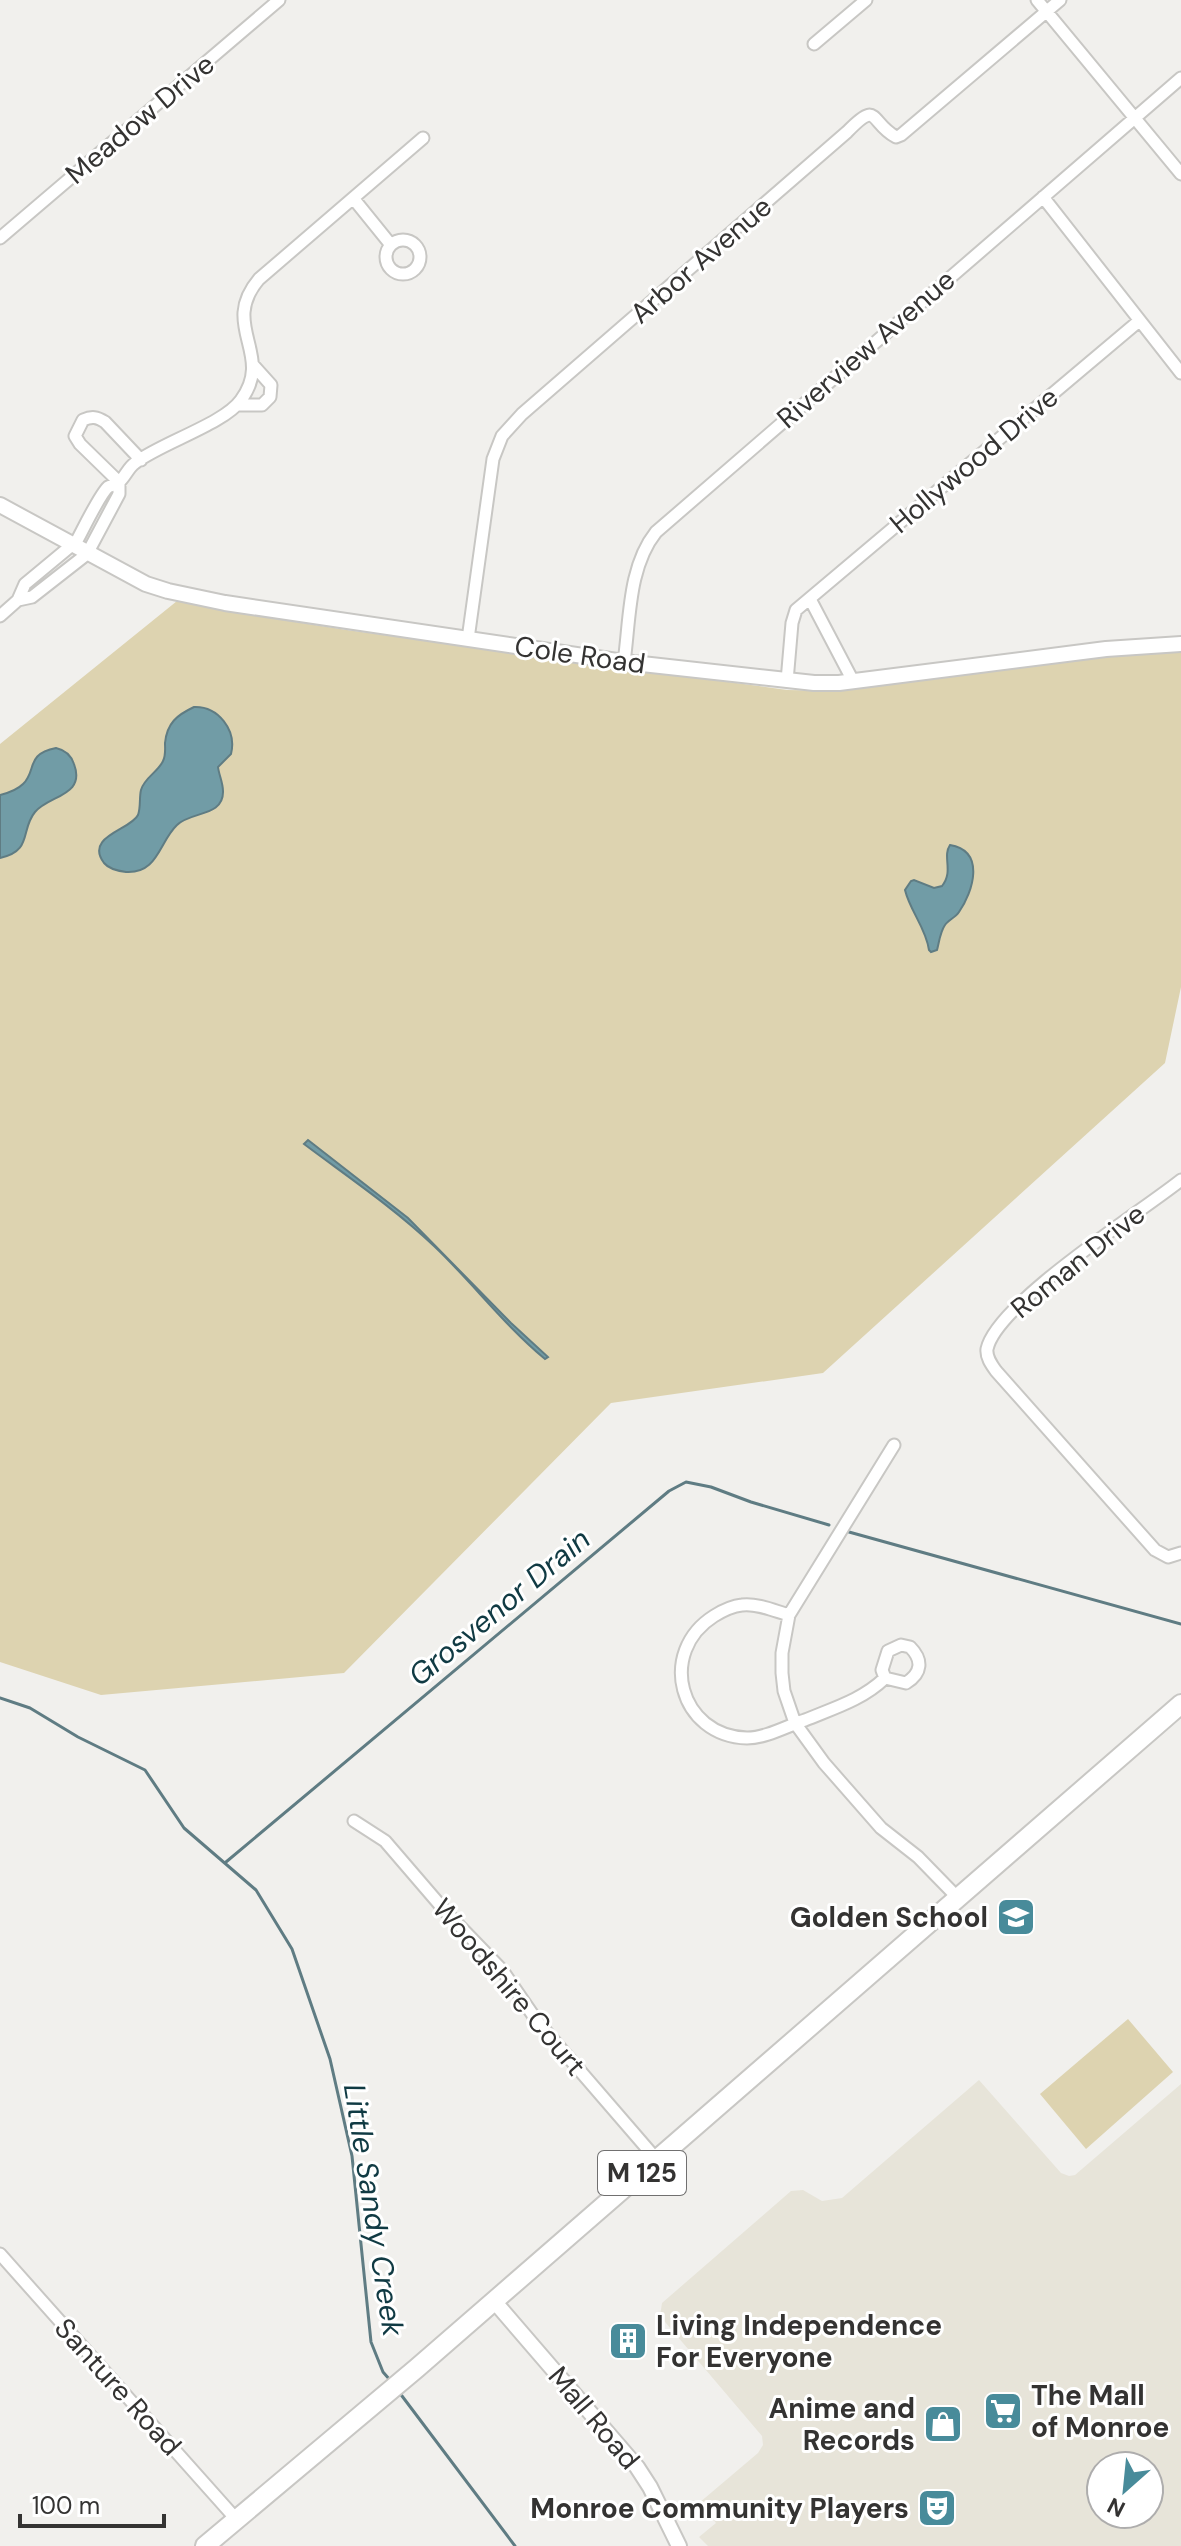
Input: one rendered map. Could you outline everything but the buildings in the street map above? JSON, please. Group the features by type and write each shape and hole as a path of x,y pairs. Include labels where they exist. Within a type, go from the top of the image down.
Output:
{"main road":[{"name":"M 125","path":"205,2546 417,2368 1181,1704"}],"street":[{"name":"Meadow Drive","path":"0,238 279,0"},
{"path":"814,44 866,0"},
{"path":"1037,0 1181,174"},
{"name":"Arbor Avenue","path":"468,639 493,459 502,436 522,414 863,116 868,114 875,117 891,134 896,137 901,135 1060,0"},
{"name":"Riverview Avenue","path":"624,662 638,566 656,532 1181,78"},
{"path":"0,616 18,600 32,597 78,549 119,494 119,482 128,470 238,405 249,388 253,365 243,317 249,293 259,279 423,138"},
{"path":"1043,197 1181,373"},
{"path":"353,198 391,245"},
{"name":"Hollywood Drive","path":"787,681 796,610 1139,321"},
{"path":"238,405 262,405 270,397 271,385 253,365"},
{"path":"119,482 75,436 83,420 90,417 105,422 141,460"},
{"name":"Cole Road","path":"0,505 146,584 196,598 624,662 814,683 853,681 1106,649 1181,644"},
{"path":"810,599 853,681"},
{"name":"Roman Drive","path":"1181,1180 1080,1253 1021,1303 999,1326 987,1351 988,1360 996,1371 1155,1550 1168,1557 1181,1553"},
{"path":"894,1445 789,1615 782,1653 784,1691 795,1723 824,1763 881,1828 918,1857 958,1898"},
{"path":"789,1615 743,1605 721,1611 702,1623 688,1641 681,1673 682,1689 697,1714 722,1733 750,1738 795,1723 854,1701 871,1692 885,1678"},
{"name":"Woodshire Court","path":"354,1821 385,1841 446,1912 502,1970 537,2021 657,2160"},
{"name":"Santure Road","path":"0,2254 236,2519"},
{"name":"Mall Road","path":"494,2301 637,2467 679,2546"}],"shaded area":[{"path":"177,601 347,630 787,690 839,691 1181,649 1181,987 1165,1063 823,1373 611,1403 344,1673 101,1695 0,1662 0,744"},
{"path":"1128,2019 1173,2072 1086,2149 1040,2094"},
{"path":"979,2080 1061,2173 1069,2176 1075,2175 1181,2084 1181,2546 708,2546 699,2537 716,2523 699,2503 758,2453 763,2445 762,2436 660,2316 662,2303 791,2191 803,2190 822,2201 842,2198"}],"water":[{"path":"194,707 218,715 231,736 231,754 218,767 222,799 213,809 177,825 157,856 145,868 126,872 111,868 99,854 100,846 138,815 141,790 163,761 166,736 171,725"},
{"path":"56,748 67,753 73,761 75,783 71,789 35,812 22,845 10,855 0,858 0,795 21,786 40,754"},
{"path":"950,845 969,855 972,884 959,912 943,928 937,950 931,952 905,890 914,880 934,888 942,886 947,875"},
{"path":"308,1140 408,1218 548,1357 545,1359 516,1332 419,1232 304,1144"}],"waterway":[{"name":"Grosvenor Drain","path":"226,1862 669,1491 686,1482 711,1487 829,1525"},
{"name":"Grosvenor Drain","path":"849,1532 1181,1624"},
{"name":"Little Sandy Creek","path":"0,1698 30,1708 78,1737 145,1770 184,1828 256,1890 292,1949 330,2059 352,2156 371,2342 383,2372 390,2380"},
{"name":"Little Sandy Creek","path":"399,2392 515,2546"}],"place":[{"name":"Golden School","path":"1016,1917"},
{"name":"Living Independence For Everyone","path":"628,2341"},
{"name":"The Mall of Monroe","path":"1003,2411"},
{"name":"Anime and Records","path":"943,2424"},
{"name":"Monroe Community Players","path":"937,2508"}]}
